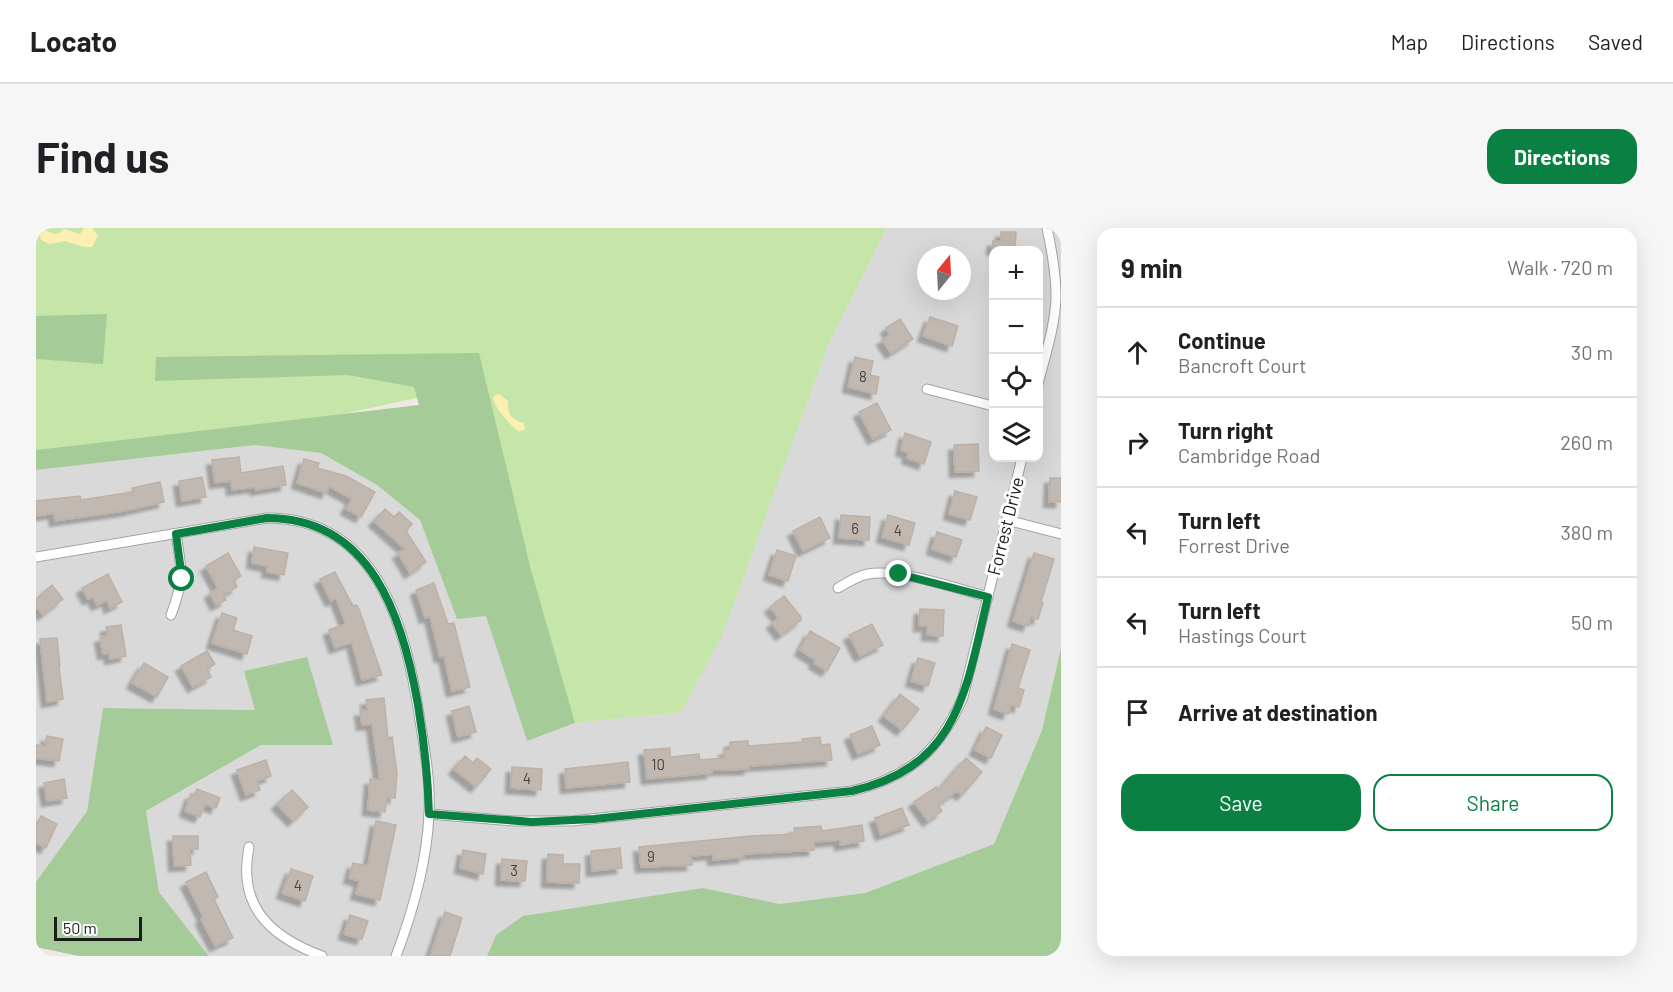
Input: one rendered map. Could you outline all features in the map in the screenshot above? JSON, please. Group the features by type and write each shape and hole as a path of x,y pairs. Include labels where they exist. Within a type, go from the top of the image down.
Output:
{"street":[{"path":"1043,364 1056,299 1055,268 1047,228"},
{"path":"927,389 989,404"},
{"name":"Forrest Drive","path":"429,814 514,821 573,821 852,791 885,782 921,759 952,722 965,691 1021,462"},
{"path":"36,556 267,518 282,518 298,520 324,530 345,542 362,558 385,593 408,656 426,755 429,814 417,890 396,956"},
{"path":"1007,520 1061,534"},
{"path":"171,615 180,593 182,579 176,534"},
{"path":"838,588 854,579 879,573 899,574 988,597"},
{"path":"249,847 245,873 247,886 257,910 264,920 286,940 322,956"}],"shaded area":[{"path":"887,228 1061,228 1061,648 1042,730 994,844 865,893 780,904 703,888 496,935 487,956 209,956 159,892 146,811 261,745 333,745 255,710 103,708 87,811 36,882 36,470 255,445 321,453 377,485 420,520 438,565 486,616 527,741 575,723 680,712 828,345"}],"green space":[{"path":"36,228 887,228 828,345 722,636 681,712 575,723 440,393 338,415 36,450"},
{"path":"107,314 103,364 36,359 36,316"},
{"path":"479,353 531,570 575,723 527,741 486,616 457,619 420,520 377,485 321,453 255,445 36,470 36,450 419,405 414,387 348,375 155,381 156,357"},
{"path":"1061,648 1061,956 487,956 496,935 523,916 703,888 780,904 865,893 994,844 1042,730"},
{"path":"307,657 333,745 261,745 146,811 159,892 209,956 79,956 36,947 36,882 87,811 103,708 255,710 244,671"}],"sand":[{"path":"41,228 53,233 64,229 80,234 84,228 92,228 98,236 92,247 65,241 49,244 41,240 39,232"},
{"path":"499,394 508,401 511,416 524,423 525,430 518,431 507,421 494,402 493,398"}],"building":[{"path":"1001,232 1016,232 1015,246 992,246 993,241 1001,241"},
{"path":"930,317 958,326 952,346 923,336"},
{"path":"900,319 913,339 891,353 882,340 890,335 886,328"},
{"path":"855,357 873,361 870,375 879,377 876,394 848,387"},
{"path":"877,403 891,430 873,439 859,412"},
{"path":"905,433 931,442 924,464 907,458 909,453 901,450"},
{"path":"978,444 979,471 955,472 954,445"},
{"path":"239,457 241,473 283,466 286,485 256,490 255,487 232,490 231,481 215,483 212,460"},
{"path":"304,459 319,463 317,468 346,476 375,492 361,517 346,509 352,499 329,486 327,493 297,483"},
{"path":"202,477 206,497 182,501 179,481"},
{"path":"1050,478 1061,478 1061,502 1049,502"},
{"path":"160,482 164,502 124,511 55,521 54,513 36,516 36,501 80,496 81,500 133,492 132,488"},
{"path":"955,491 977,497 970,520 949,514"},
{"path":"385,509 394,517 399,512 412,524 406,531 426,562 410,573 398,553 405,549 374,521"},
{"path":"841,515 870,517 869,540 839,538"},
{"path":"888,515 915,523 909,545 882,537"},
{"path":"820,517 830,538 803,551 793,531"},
{"path":"937,532 962,540 956,557 932,549"},
{"path":"254,547 288,553 284,575 267,572 268,566 252,563"},
{"path":"777,550 796,556 788,581 769,575"},
{"path":"228,553 241,576 234,580 237,587 223,595 226,600 216,605 210,593 218,588 206,566"},
{"path":"1034,553 1054,559 1038,619 1031,617 1028,626 1013,621"},
{"path":"335,572 353,606 356,605 359,609 382,675 362,680 352,642 335,648 329,630 346,624 336,598 331,601 320,579"},
{"path":"108,574 122,602 110,608 107,600 97,605 93,597 88,599 82,588"},
{"path":"434,583 448,624 454,623 470,687 452,691 444,656 440,657 430,616 425,618 416,590"},
{"path":"52,585 63,599 43,615 36,606 36,599"},
{"path":"784,596 801,620 781,635 772,623 779,618 770,607"},
{"path":"920,609 944,610 943,636 927,635 928,626 919,626"},
{"path":"222,613 237,618 233,630 252,636 247,654 212,643"},
{"path":"872,624 883,645 860,656 849,635"},
{"path":"121,625 126,656 110,659 109,653 103,654 100,637 108,636 106,627"},
{"path":"810,631 840,648 827,671 814,663 816,660 800,650"},
{"path":"57,638 63,699 47,702 40,639"},
{"path":"1012,644 1030,650 1018,688 1024,690 1019,707 1011,705 1008,714 994,709"},
{"path":"207,651 215,664 207,669 211,677 193,687 181,666"},
{"path":"918,658 935,663 928,686 911,681"},
{"path":"144,663 168,677 157,697 132,683"},
{"path":"900,694 919,709 902,730 884,716"},
{"path":"384,698 388,738 392,737 397,774 395,798 387,797 385,812 368,810 370,779 380,780 372,724 362,725 360,711 368,710 366,700"},
{"path":"469,706 476,732 458,737 452,711"},
{"path":"872,726 880,745 858,754 850,735"},
{"path":"986,727 1002,735 991,758 975,750"},
{"path":"47,736 63,739 59,761 36,758 36,745 45,746"},
{"path":"820,737 821,745 830,744 832,760 749,766 749,769 711,770 712,773 647,779 644,750 670,748 670,757 699,754 700,760 725,758 724,750 730,750 730,742 748,741 748,746 803,742 802,739"},
{"path":"465,756 473,763 477,758 491,769 476,787 454,769"},
{"path":"966,758 982,772 962,795 957,791 938,805 942,811 928,821 914,802 936,787 938,790"},
{"path":"266,760 271,776 257,781 260,790 246,795 237,770"},
{"path":"628,762 630,782 566,788 565,769"},
{"path":"512,767 542,769 541,790 511,788"},
{"path":"64,779 67,798 47,801 44,783"},
{"path":"197,789 220,798 216,808 205,804 200,817 185,811 191,794 194,795"},
{"path":"292,790 308,807 293,821 277,804"},
{"path":"902,808 909,825 881,835 875,818"},
{"path":"41,816 57,824 46,848 36,843 36,826"},
{"path":"376,821 396,825 380,900 356,894 360,881 349,878 353,863 368,866"},
{"path":"862,825 864,841 840,845 840,840 814,842 814,850 743,854 744,857 713,860 713,854 691,856 692,865 641,867 639,847 795,834 794,828 821,826 822,831"},
{"path":"173,836 198,836 198,849 190,849 191,865 174,866"},
{"path":"620,848 622,868 592,871 591,851"},
{"path":"463,850 486,854 483,874 460,868"},
{"path":"548,854 563,855 563,864 580,864 579,883 547,882"},
{"path":"502,859 527,861 525,881 501,880"},
{"path":"291,869 313,876 305,901 282,893"},
{"path":"206,872 218,897 214,899 233,938 215,946 186,882"},
{"path":"445,912 462,918 450,956 430,956"},
{"path":"350,915 368,921 362,939 344,934"}],"route":[{"path":"182,579 176,534 267,518 282,518 312,524 345,542 372,570 385,593 408,656 426,755 429,814 553,822 852,791 885,782 921,759 949,727 963,697 988,597 899,574"}]}
